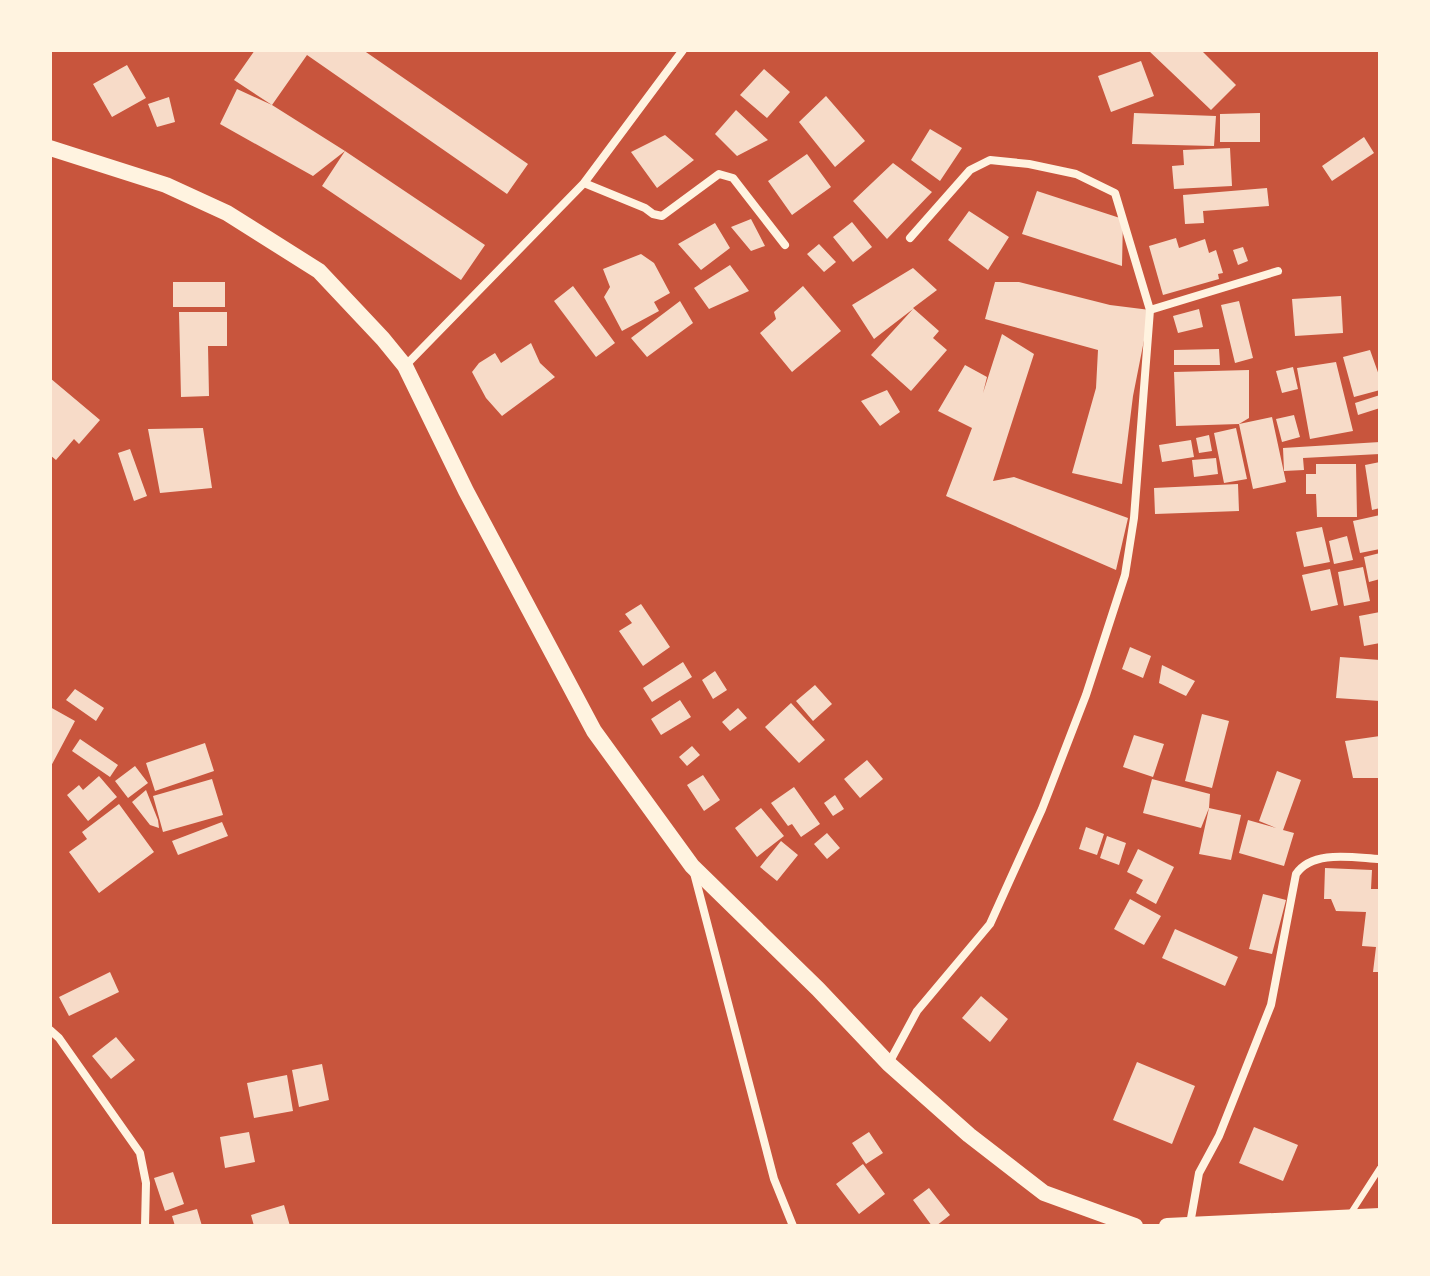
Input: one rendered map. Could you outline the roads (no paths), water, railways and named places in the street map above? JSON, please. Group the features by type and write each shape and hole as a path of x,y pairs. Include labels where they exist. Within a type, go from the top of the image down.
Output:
{"main road":[{"path":"50,148 166,185 227,213 319,271 405,366 466,491 594,731 692,866 818,989 889,1064 969,1135 1044,1193 1135,1226"},
{"path":"1167,1226 1380,1216"}],"street":[{"path":"405,366 584,183 683,50"},
{"path":"889,1064 917,1011 990,924 1042,809 1086,695 1125,575 1134,518 1150,310 1115,193 1076,174 990,160 970,170 910,238"},
{"path":"584,183 662,216 719,174 733,178 785,245"},
{"path":"1150,310 1278,271"},
{"path":"1190,1224 1199,1173 1219,1136 1271,1005 1296,874 1310,861 1331,857 1380,859"},
{"path":"692,866 774,1179 793,1226"},
{"path":"50,1030 59,1038 140,1153 146,1183 145,1226"}],"lane":[{"path":"1349,1216 1380,1168"}]}
